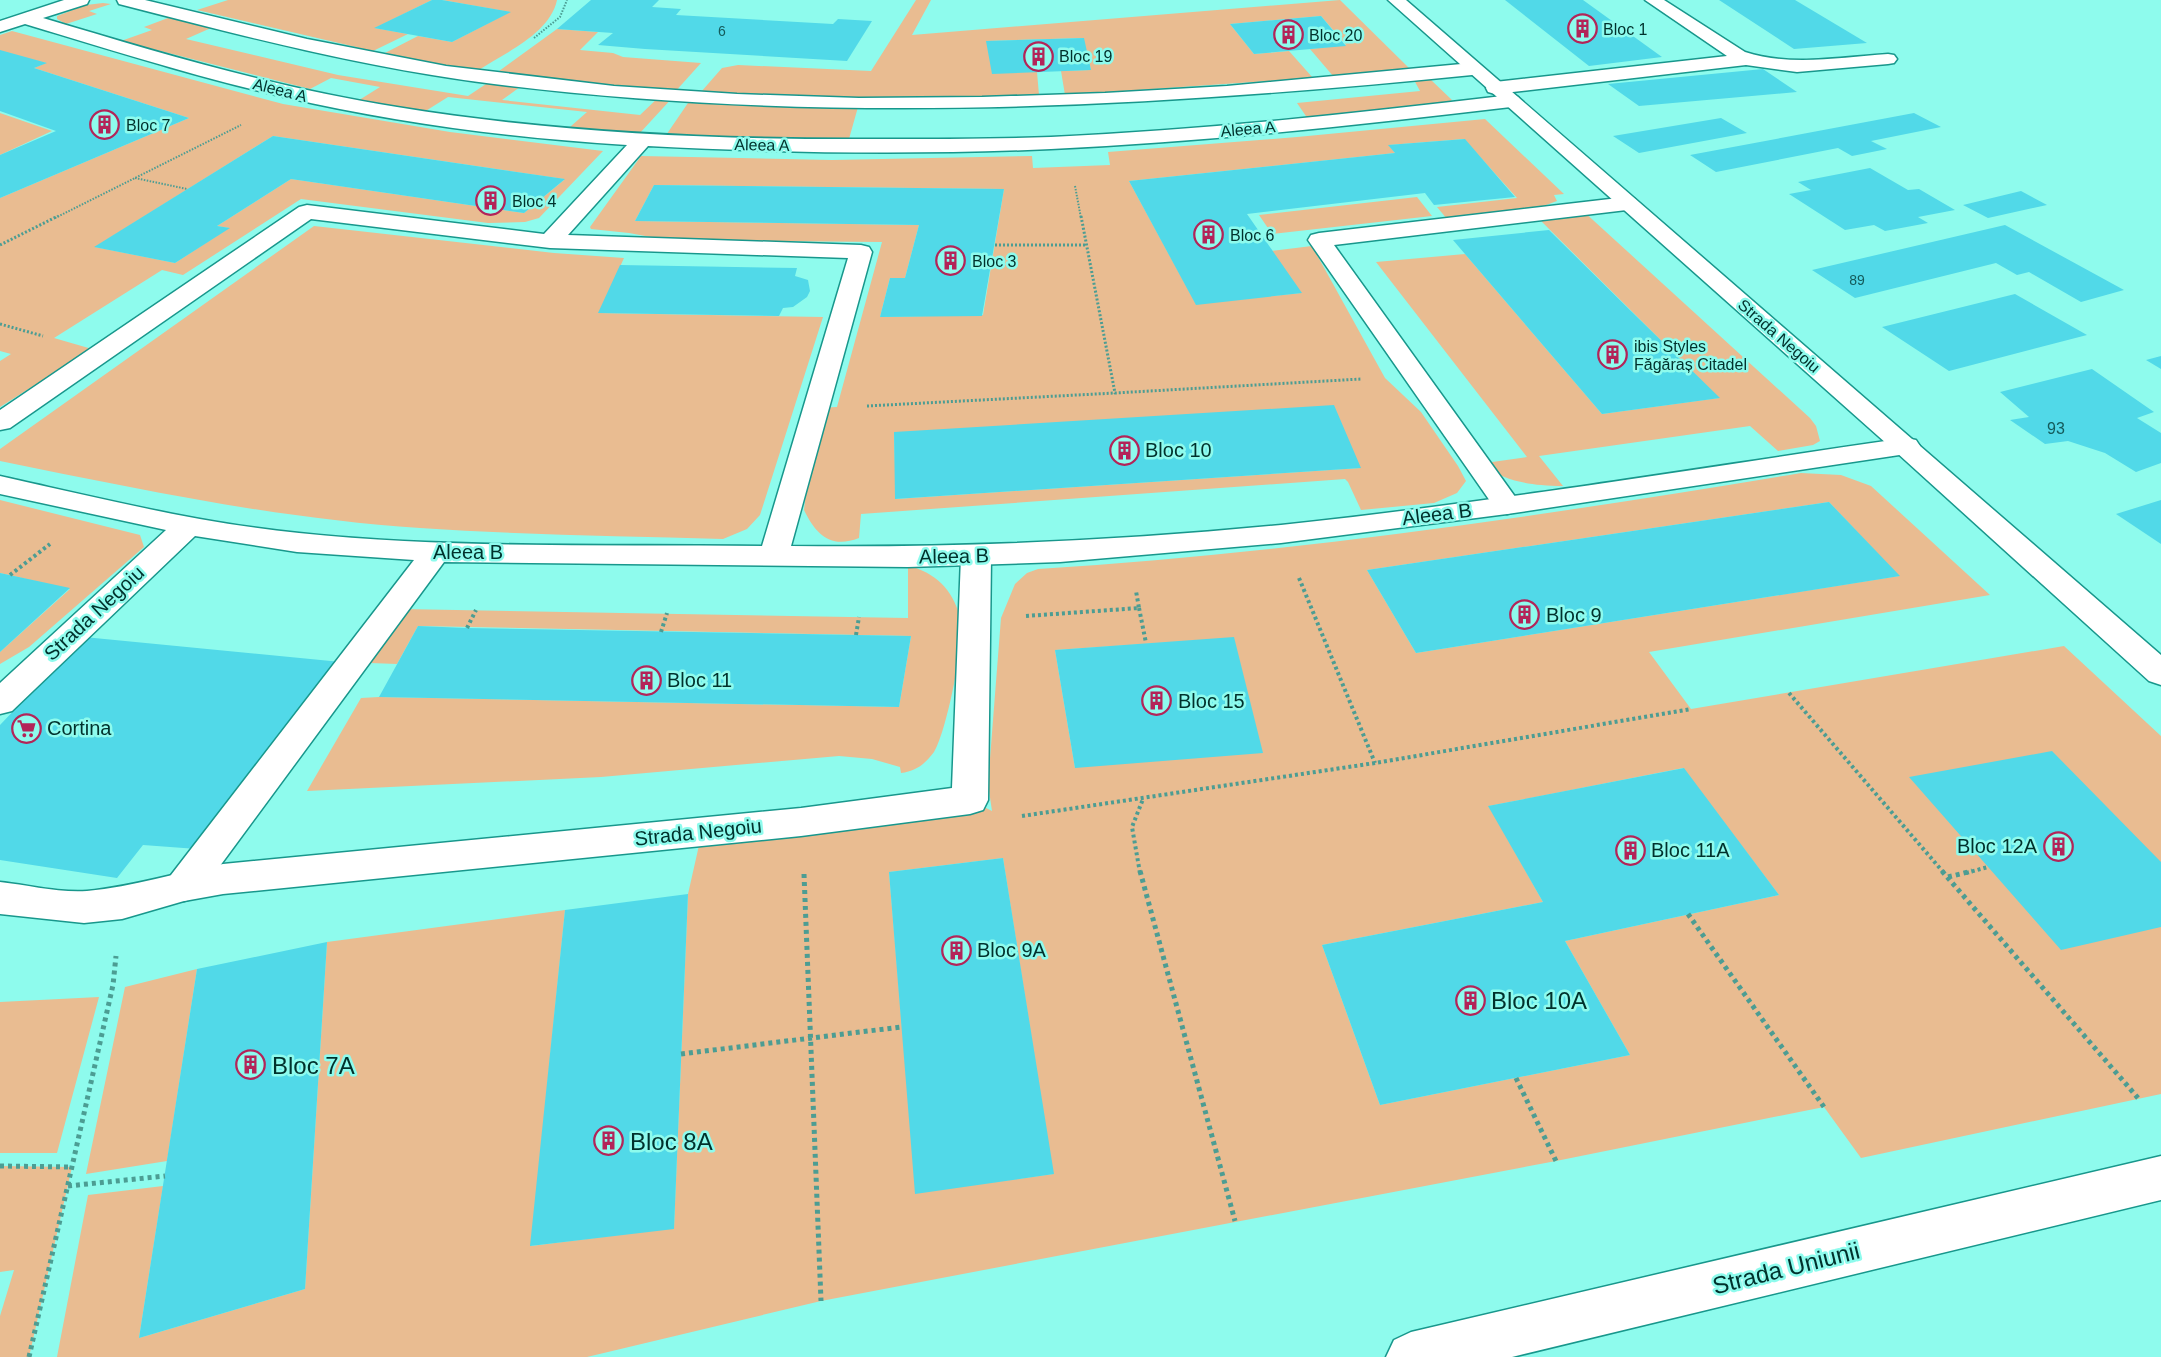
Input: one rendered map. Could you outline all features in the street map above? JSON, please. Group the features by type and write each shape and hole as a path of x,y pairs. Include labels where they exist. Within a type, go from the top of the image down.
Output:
{"street":[{"path":"0,27 81,0"},
{"name":"Aleea A","path":"125,0 287,41 432,69 596,90 746,100 930,103 1119,99 1244,91 1472,69"},
{"name":"Strada Negoiu","path":"1396,0 1472,69 1906,446 2161,673"},
{"path":"1653,0 1747,59 1797,66 1888,59"},
{"name":"Aleea A","path":"26,19 299,95 419,116 642,140 800,146 1065,142 1311,123 1747,59"},
{"path":"550,241 642,140"},
{"path":"1507,505 1319,240 1627,204"},
{"path":"0,422 307,212 550,241 861,252 774,555"},
{"name":"Aleea B","path":"0,485 189,525 277,540 357,548 436,552 976,557 1281,534 1507,505 1906,446"},
{"name":"Strada Negoiu","path":"0,702 189,525"},
{"path":"184,886 436,552"},
{"path":"970,800 976,557"},
{"name":"Strada Negoiu","path":"0,898 84,907 122,903 184,886 223,879 801,822 970,800"},
{"name":"Strada Uniunii","path":"1411,1357 2161,1178"}],"path":[{"path":"0,245 299,95"},
{"path":"1065,142 1115,393"},
{"path":"135,178 187,189"},
{"path":"995,245 1087,245"},
{"path":"815,408 1415,376"},
{"path":"1281,534 1375,763"},
{"path":"1135,586 1146,644"},
{"path":"1024,617 1139,608"},
{"path":"467,628 476,610"},
{"path":"661,632 668,613"},
{"path":"856,635 859,617"},
{"path":"1789,693 2138,1098"},
{"path":"970,800 993,811 1019,816 1375,763 1691,709"},
{"path":"1143,799 1132,827 1135,853 1235,1221"},
{"path":"801,822 821,1301"},
{"path":"1948,877 1988,867"},
{"path":"29,1357 113,985 122,903"},
{"path":"1688,914 1824,1107"},
{"path":"681,1054 902,1027"},
{"path":"1516,1078 1556,1161"},
{"path":"0,1166 72,1167"},
{"path":"68,1186 165,1176"}],"shaded area":[{"path":"228,0 432,0 375,28 408,34 373,51 197,10"},
{"path":"442,0 557,0 553,12 535,33 477,71 426,64 383,54 418,36 452,42 510,12"},
{"path":"916,0 931,0 912,35 1340,0 1409,68 1333,76 1310,49 1346,45 1321,16 1230,24 1254,54 1289,51 1313,78 1065,95 1061,71 1091,70 1083,38 986,41 1037,72 1039,95 876,98 701,92 722,68 738,65 871,71"},
{"path":"111,4 89,11 97,14 66,24 57,19 57,16 86,5"},
{"path":"168,18 211,28 186,39 338,75 468,96 492,80 524,84 502,100 640,115 661,95 674,96 639,134 570,127 587,112 448,97 424,112 356,102 380,87 331,78 310,89 121,41 152,30 144,27"},
{"path":"557,29 598,32 580,50 613,53 623,57 701,63 674,93 495,74"},
{"path":"12,31 283,104 450,132 603,151 539,218 525,222 488,223 301,199 183,275 162,270 54,338 92,349 0,407 0,361 11,354 0,351 0,198 189,118 34,68 46,63 0,51 0,35","holes":["273,136 564,179 524,213 291,179 217,226 229,228 175,263 95,247"]},
{"path":"1430,79 1452,100 1447,103 1308,119 1297,103 1420,91 1414,80"},
{"path":"688,103 858,107 847,146 662,141"},
{"path":"0,113 52,131 0,155"},
{"path":"1485,119 1564,194 1554,195 1557,201 1538,208 1447,219 1437,207 1517,198 1464,139 1389,145 1395,153 1129,181 1196,304 1301,293 1271,251 1312,246 1385,378 1421,412 1466,481 1457,493 1434,503 1361,510 1345,479 861,514 859,538 840,542 832,541 819,533 804,510 815,408 837,407 882,242 667,240 591,229 590,227 641,156 832,160 1032,156 1033,168 1110,165 1108,152","holes":["654,185 1004,189 983,315 880,317 890,278 905,278 919,225 635,221","894,432 1360,468 896,499"]},
{"path":"1417,197 1432,216 1272,234 1259,215"},
{"path":"1582,210 1810,418 1816,426 1820,441 1813,445 1778,451 1750,426 1539,456 1563,486 1518,481 1499,475 1478,464 1527,457 1376,262 1465,254 1602,414 1719,398 1535,215"},
{"path":"314,226 554,253 624,258 599,313 823,317 760,515 747,529 723,539 534,534 420,528 314,518 209,502 0,461 0,449"},
{"path":"1801,473 1841,475 1871,486 1990,595 1649,652 1691,709 2064,646 2161,736 2161,1094 1861,1158 1824,1107 1556,1161 821,1301 587,1357 57,1357 88,1195 163,1186 139,1338 305,1289 327,942 565,910 531,1246 674,1228 688,894 702,832 970,800 992,811 988,784 1001,618 1015,584 1027,573 1038,569 1325,543 1516,518","holes":["1829,502 1899,576 1416,653 1367,570","1234,638 1075,768 1055,650","1683,768 1779,895 1565,941 1630,1055 1380,1105 1322,945 1543,902 1489,806","1003,858 1053,1174 916,1193 889,872"]},
{"path":"0,500 140,535 144,547 29,647 0,664 0,652 70,589 0,573"},
{"path":"908,565 927,573 942,584 957,607 961,628 954,686 939,742 927,760 911,771 901,773 900,767 872,759 839,756 601,777 307,791 361,698 899,707 911,636 418,626 397,664 370,663 402,609 908,618"},
{"path":"197,969 167,1161 86,1174 125,987"},
{"path":"99,997 57,1153 0,1153 0,1002"},
{"path":"0,1166 72,1167 29,1357 0,1357 0,1316 14,1270 0,1272"}],"building":[{"path":"432,0 511,12 452,42 374,28"},
{"path":"591,0 659,0 652,7 681,9 676,15 833,24 838,19 872,21 847,61 645,49 598,45 613,33 557,29"},
{"name":"Bloc 1","path":"1505,0 1583,0 1662,57 1589,66"},
{"path":"1719,0 1795,0 1867,43 1794,49"},
{"name":"Bloc 20","path":"1321,16 1346,46 1254,54 1230,24"},
{"name":"Bloc 19","path":"1084,38 1091,70 992,74 986,41"},
{"name":"Bloc 7","path":"0,50 47,63 34,68 189,118 0,198 0,155 56,131 0,111"},
{"path":"1763,69 1797,92 1639,106 1608,84"},
{"path":"1914,113 1941,127 1871,141 1887,149 1852,156 1838,148 1716,172 1690,155"},
{"path":"1721,118 1747,133 1639,153 1613,136"},
{"name":"Bloc 4","path":"273,136 565,179 524,213 291,179 217,226 230,228 175,263 94,247"},
{"name":"Bloc 6","path":"1465,139 1515,197 1434,205 1425,193 1247,214 1302,293 1196,305 1129,181 1395,153 1388,145"},
{"path":"1870,168 1908,190 1919,189 1955,210 1918,217 1928,223 1885,231 1874,225 1845,230 1789,194 1811,190 1798,182"},
{"name":"Bloc 3","path":"654,185 1004,189 982,316 880,317 890,278 905,278 919,225 635,221"},
{"path":"2021,191 2047,205 1988,218 1963,205"},
{"path":"2005,225 2124,290 2081,302 2029,272 2017,275 1996,263 1855,298 1812,270"},
{"name":"ibis Styles Făgăraș Citadel","path":"1549,230 1720,398 1602,414 1453,240"},
{"path":"620,265 797,268 795,276 808,280 810,291 807,297 793,307 783,308 779,316 598,313"},
{"path":"2015,294 2087,335 1949,371 1882,327"},
{"path":"2161,356 2161,369 2146,360"},
{"path":"2092,369 2154,412 2137,418 2161,433 2161,463 2136,472 2105,453 2068,441 2045,444 2010,420 2029,417 2000,392"},
{"name":"Bloc 10","path":"1334,405 1361,468 895,499 894,432"},
{"path":"2161,500 2161,544 2116,514"},
{"name":"Bloc 9","path":"1829,502 1900,576 1416,653 1367,570"},
{"path":"0,573 70,588 0,652"},
{"name":"Bloc 11","path":"418,626 911,636 899,707 379,697"},
{"path":"84,637 341,662 197,849 143,845 117,878 0,860 0,725"},
{"name":"Bloc 15","path":"1234,637 1263,753 1075,768 1055,650"},
{"name":"Bloc 12A","path":"2052,751 2161,862 2161,927 2061,950 1909,777"},
{"path":"1684,768 1779,895 1565,941 1630,1055 1380,1105 1322,945 1543,902 1488,806"},
{"name":"Bloc 9A","path":"1003,858 1054,1174 915,1194 889,872"},
{"name":"Bloc 8A","path":"688,894 674,1229 530,1246 565,910"},
{"name":"Bloc 7A","path":"327,942 305,1289 139,1338 197,969"}],"place":[{"name":"Bloc 1","path":"1582,29"},
{"name":"Bloc 20","path":"1288,35"},
{"name":"Bloc 19","path":"1038,56"},
{"name":"Bloc 7","path":"105,125"},
{"name":"Bloc 4","path":"491,201"},
{"name":"Bloc 6","path":"1209,235"},
{"name":"Bloc 3","path":"951,261"},
{"name":"ibis Styles Făgăraș Citadel","path":"1613,355"},
{"name":"Bloc 10","path":"1124,450"},
{"name":"Bloc 9","path":"1525,615"},
{"name":"Bloc 11","path":"646,680"},
{"name":"Bloc 15","path":"1157,701"},
{"name":"Cortina","path":"26,728"},
{"name":"Bloc 12A","path":"2058,846"},
{"name":"Bloc 11A","path":"1630,850"},
{"name":"Bloc 9A","path":"956,950"},
{"name":"Bloc 10A","path":"1470,1000"},
{"name":"Bloc 7A","path":"251,1065"},
{"name":"Bloc 8A","path":"609,1141"}]}
